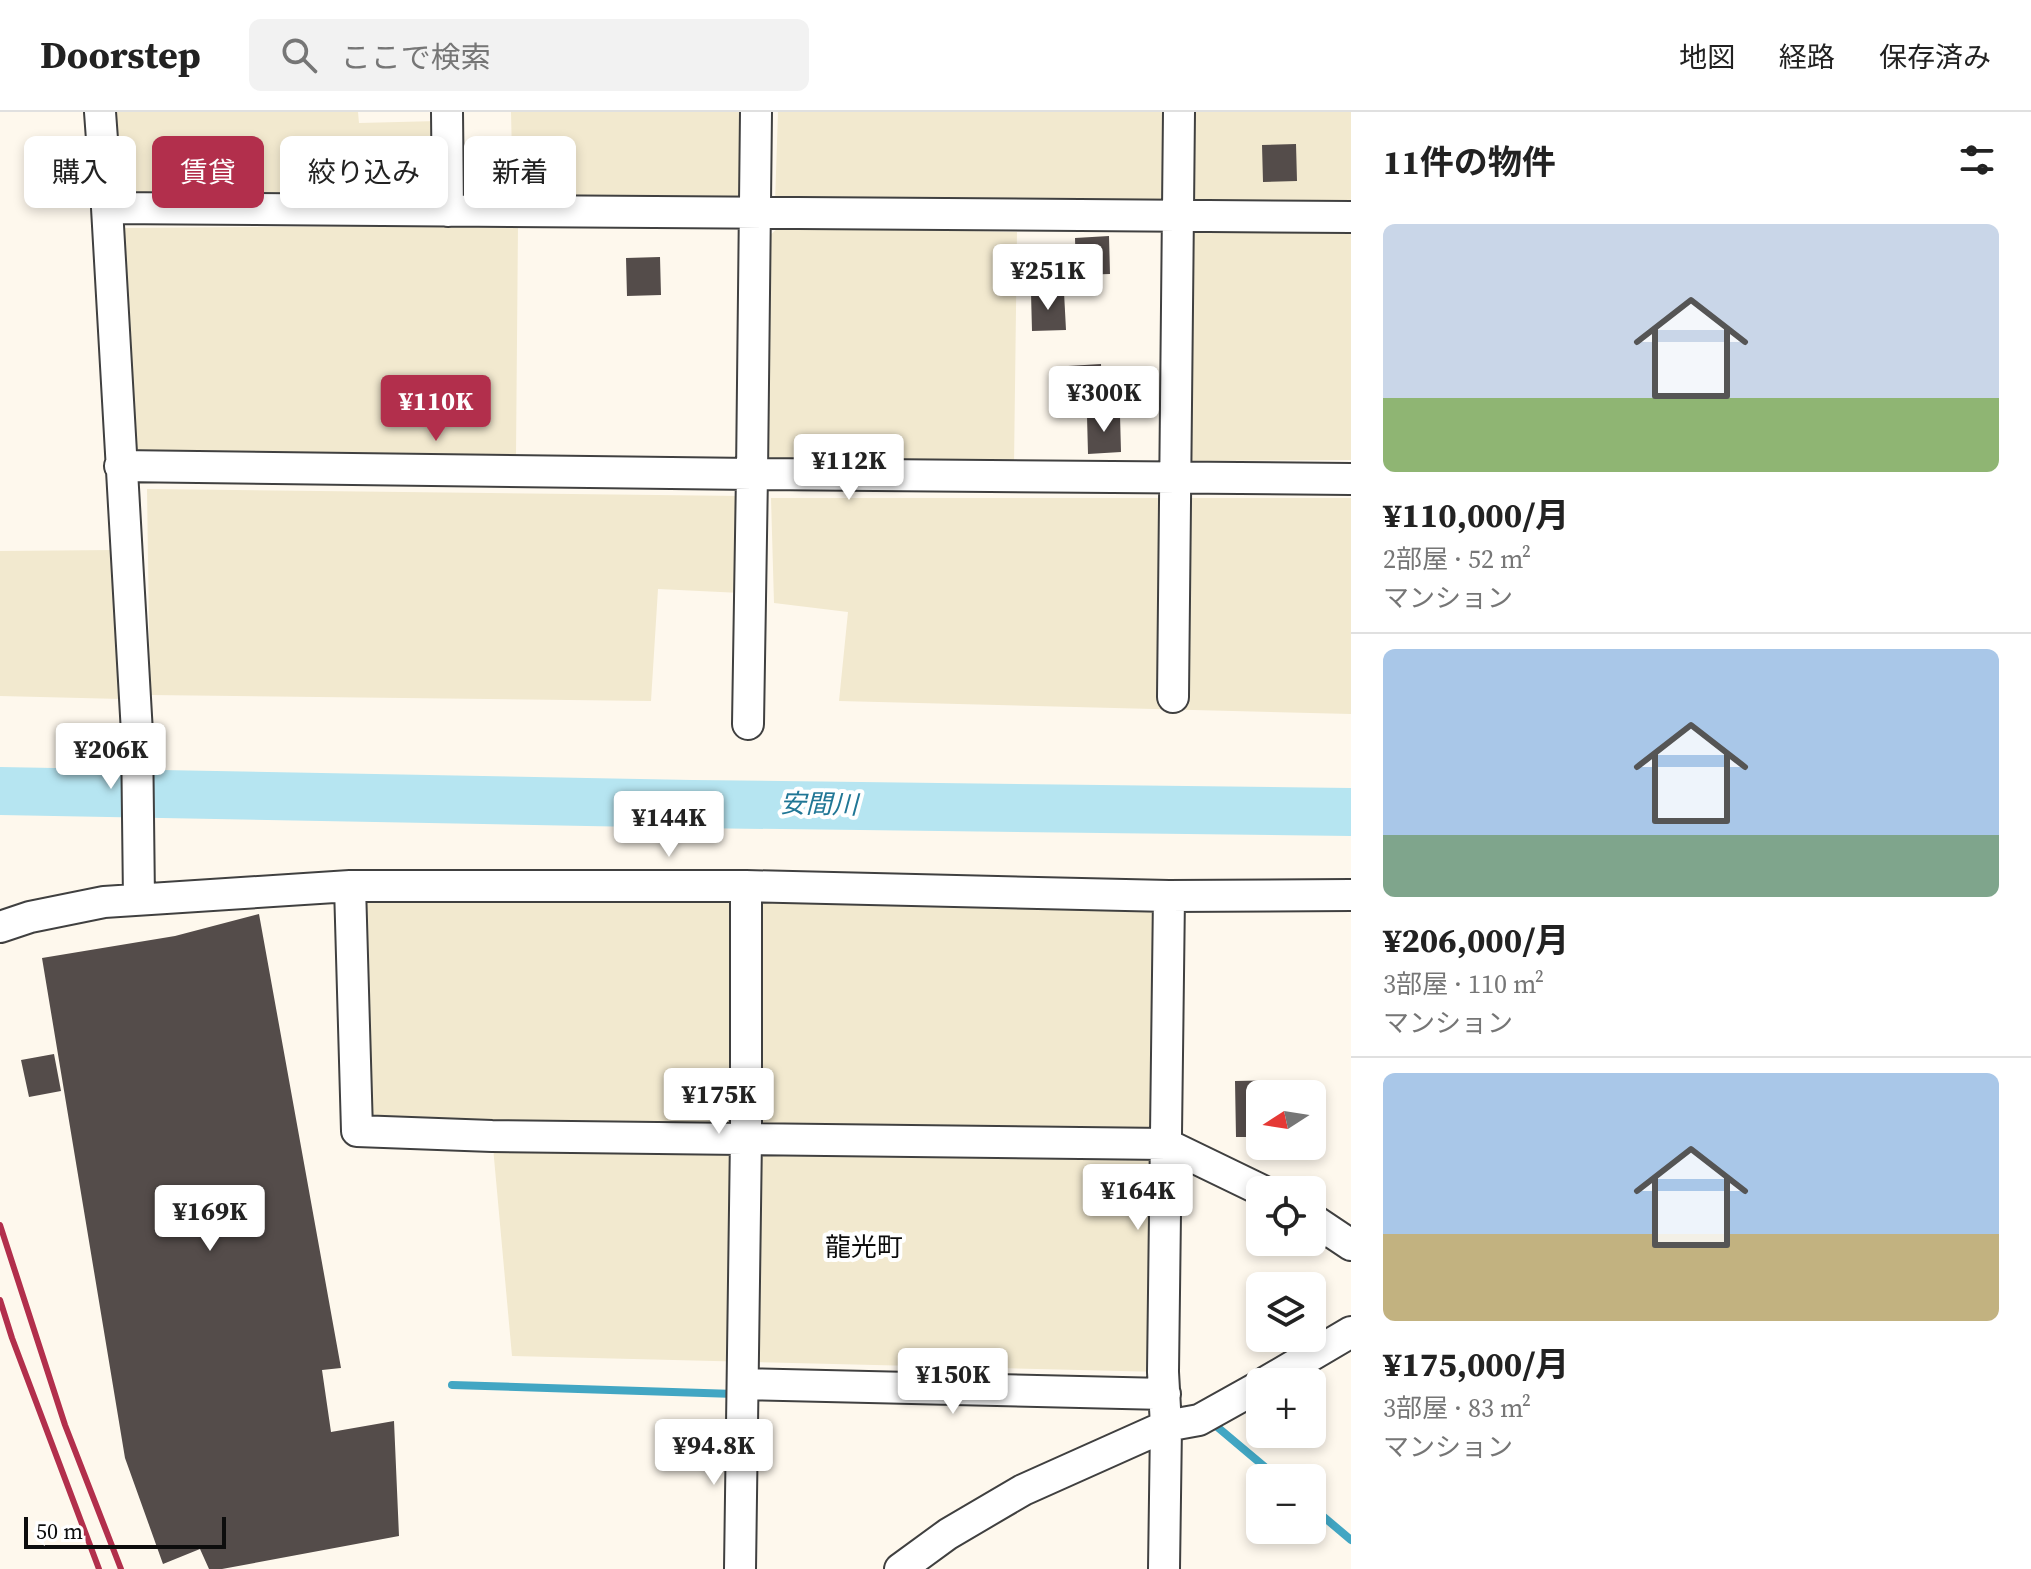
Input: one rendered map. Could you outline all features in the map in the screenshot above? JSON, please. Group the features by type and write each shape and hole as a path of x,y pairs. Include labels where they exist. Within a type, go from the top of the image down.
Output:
{"street":[{"path":"100,112 102,136"},
{"path":"447,112 448,211"},
{"path":"748,724 756,112"},
{"path":"1173,697 1179,112"},
{"path":"139,899 137,733 107,208 1351,217"},
{"path":"120,466 1351,479"},
{"path":"350,886 357,1131 492,1136 1166,1144 1246,1183"},
{"path":"0,927 30,917 104,902 350,886 746,886 1169,896 1351,895"},
{"path":"740,1569 746,886"},
{"path":"1164,1569 1166,1426 1163,1372 1169,896"},
{"path":"1326,1228 1351,1245"},
{"path":"1290,1368 1351,1332"},
{"path":"743,1392 1165,1394"},
{"path":"900,1569 948,1534 1023,1490 1166,1426 1199,1420 1246,1394"}],"shaded area":[{"path":"111,112 358,112 359,123 438,121 438,136 280,136 280,197 264,196 264,136 152,136 152,195 136,194 136,136 112,136"},
{"path":"511,112 741,112 741,202 576,202 576,136 512,136"},
{"path":"778,112 1167,112 1167,206 775,203"},
{"path":"1190,112 1351,112 1351,202 1187,205"},
{"path":"518,225 516,455 134,452 124,228"},
{"path":"779,227 1017,232 1014,465 765,459 767,238"},
{"path":"1194,230 1351,231 1351,460 1190,461"},
{"path":"147,489 742,496 741,593 658,589 651,701 150,695"},
{"path":"771,498 1351,498 1351,714 839,701 848,612 774,603"},
{"path":"114,550 122,699 0,696 0,551"},
{"path":"350,886 1169,897 1163,1372 512,1356 492,1136 357,1131"}],"building":[{"path":"1296,144 1297,181 1263,182 1262,145"},
{"path":"1109,236 1110,274 1076,275 1075,238"},
{"path":"660,257 661,295 627,296 626,258"},
{"path":"1064,292 1066,330 1032,331 1031,293"},
{"path":"1101,364 1102,402 1069,403 1068,366"},
{"path":"1120,415 1121,452 1088,454 1087,416"},
{"path":"259,914 341,1368 322,1370 331,1432 394,1421 399,1536 222,1569 209,1569 200,1549 163,1564 125,1458 42,958 175,936"},
{"path":"54,1054 61,1091 29,1097 21,1060"},
{"path":"1235,1081 1246,1081 1246,1137 1236,1137"}],"waterway":[{"name":"安間川","path":"0,791 1351,812"},
{"path":"452,1385 735,1394"},
{"path":"1209,1420 1261,1464"},
{"path":"1326,1519 1351,1540"}],"railway":[{"path":"0,1225 65,1425 121,1569"},
{"path":"0,1300 99,1569"}],"district":[{"name":"龍光町","path":"864,1247"}]}
